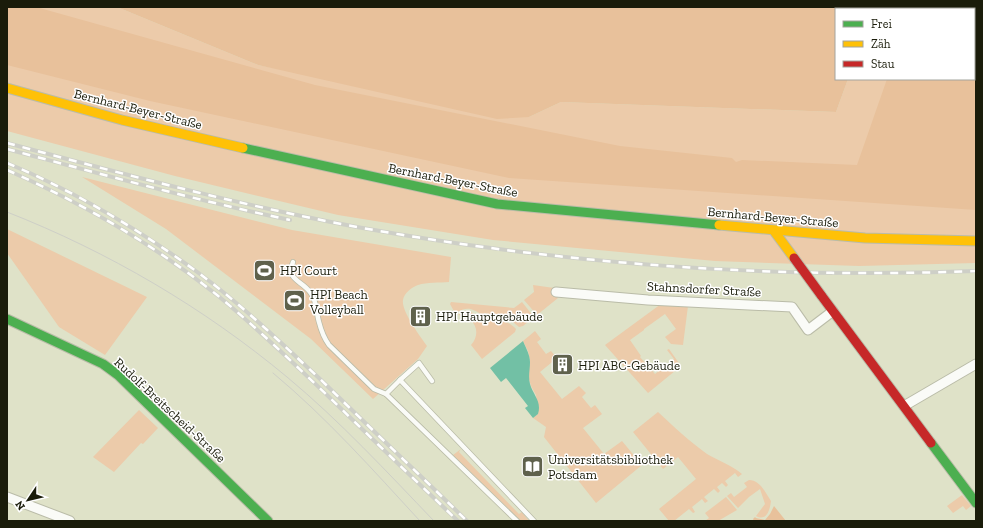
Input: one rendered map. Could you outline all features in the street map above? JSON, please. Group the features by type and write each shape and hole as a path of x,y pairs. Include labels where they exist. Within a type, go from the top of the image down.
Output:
{"street":[{"name":"Bernhard-Beyer-Straße","path":"7,88 128,121 342,171 497,204 830,236 976,241"},
{"path":"774,231 976,503"},
{"name":"Stahnsdorfer Straße","path":"556,292 648,300 792,307 808,330 833,311"},
{"name":"Rudolf-Breitscheid-Straße","path":"7,319 102,364 118,375 268,521"},
{"path":"904,406 976,364"},
{"path":"7,498 70,521"}],"lane":[{"path":"293,262 290,270 291,274 310,291 315,301 318,321 324,338 329,345 374,389 386,394 517,521"},
{"path":"386,394 419,363 432,381"},
{"path":"400,380 534,521"}],"shaded area":[{"path":"7,7 117,7 258,65 529,117 561,102 836,112 848,80 975,80 975,8 872,8 976,7 976,263 859,266 715,261 493,240 338,215 175,176 7,131"},
{"path":"7,7 36,7 315,85 620,146 732,158 736,162 742,160 857,165 887,80 975,80 975,8 913,7 976,7 976,210 509,178 150,101 7,65"},
{"path":"117,7 873,7 835,8 835,80 848,80 836,112 561,102 529,117 497,119 258,65"},
{"path":"82,177 292,230 451,257 449,282 418,285 413,287 405,295 403,300 403,305 408,317 427,346 418,359 373,399 311,339 166,229"},
{"path":"7,229 147,297 105,355 59,327 7,253"},
{"path":"533,285 554,288 554,293 558,298 537,315 524,300 534,292"},
{"path":"451,302 514,308 522,302 534,317 523,326 519,327 508,318 489,316 489,314 484,313 483,315 469,309 463,309 455,313 450,304"},
{"path":"661,304 688,306 683,345 671,344 665,337 676,329 665,314 630,340 641,356 640,357 655,374 674,359 667,350 669,349 681,366 648,393 605,345"},
{"path":"464,311 472,312 482,318 504,321 516,329 515,332 482,359 471,345 476,335 475,326 469,318 458,315"},
{"path":"535,331 541,339 537,342 546,354 551,351 557,358 540,372 562,399 579,386 586,393 582,397 591,408 595,405 602,414 583,428 604,454 622,441 642,465 596,503 544,437 546,427 533,418 538,414 536,395 528,376 530,361 528,351 523,341"},
{"path":"523,341 530,359 529,376 531,388 539,405 538,414 533,418 525,408 528,406 506,378 501,382 490,368"},
{"path":"139,410 158,428 143,444 141,443 114,472 93,457"},
{"path":"658,412 707,454 742,474 738,477 735,473 725,481 728,485 726,487 722,483 717,487 720,491 718,493 714,489 704,497 708,501 705,503 702,499 692,507 695,512 693,513 689,509 674,521 669,521 659,509 696,479 678,457 663,469 633,432"},
{"path":"461,449 459,452 519,514 522,512 529,521 521,521 453,455"},
{"path":"749,480 759,484 771,501 769,511 763,517 756,516 765,504 760,489 738,508 727,496 731,493 734,497 747,487 744,483"},
{"path":"962,495 971,506 966,510 963,506 953,513 947,506"},
{"path":"726,497 737,510 718,521 705,521 709,518 705,513"},
{"path":"774,506 786,521 754,521 753,519 755,517 765,520"}],"tram line":[{"path":"7,212 82,245 119,264 189,305 223,328 287,377 326,411 434,521"},
{"path":"273,373 331,426 420,521"}],"railway":[{"path":"7,143 269,209 357,227 511,251 665,266 743,270 821,273 976,271"},
{"path":"7,149 183,195 290,220"},
{"path":"7,163 58,186 131,227 216,286 261,324 319,378 467,521"},
{"path":"7,170 90,211 142,242 193,276 245,319 327,395 458,521"}],"traffic: fast":[{"path":"243,148 497,204 719,225"},
{"path":"7,319 103,364 118,375 268,521"},
{"path":"931,443 976,503"}],"traffic: slow":[{"path":"7,88 122,120 243,148"},
{"path":"719,225 865,238 976,241"},
{"path":"774,231 794,258"}],"traffic: jam":[{"path":"794,258 821,295"},
{"path":"821,295 931,443"}],"place":[{"name":"HPI Court","path":"264,270"},
{"name":"HPI Beach Volleyball","path":"294,301"},
{"name":"HPI Hauptgebäude","path":"421,316"},
{"name":"HPI ABC-Gebäude","path":"563,365"},
{"name":"Universitätsbibliothek Potsdam","path":"532,466"}]}
